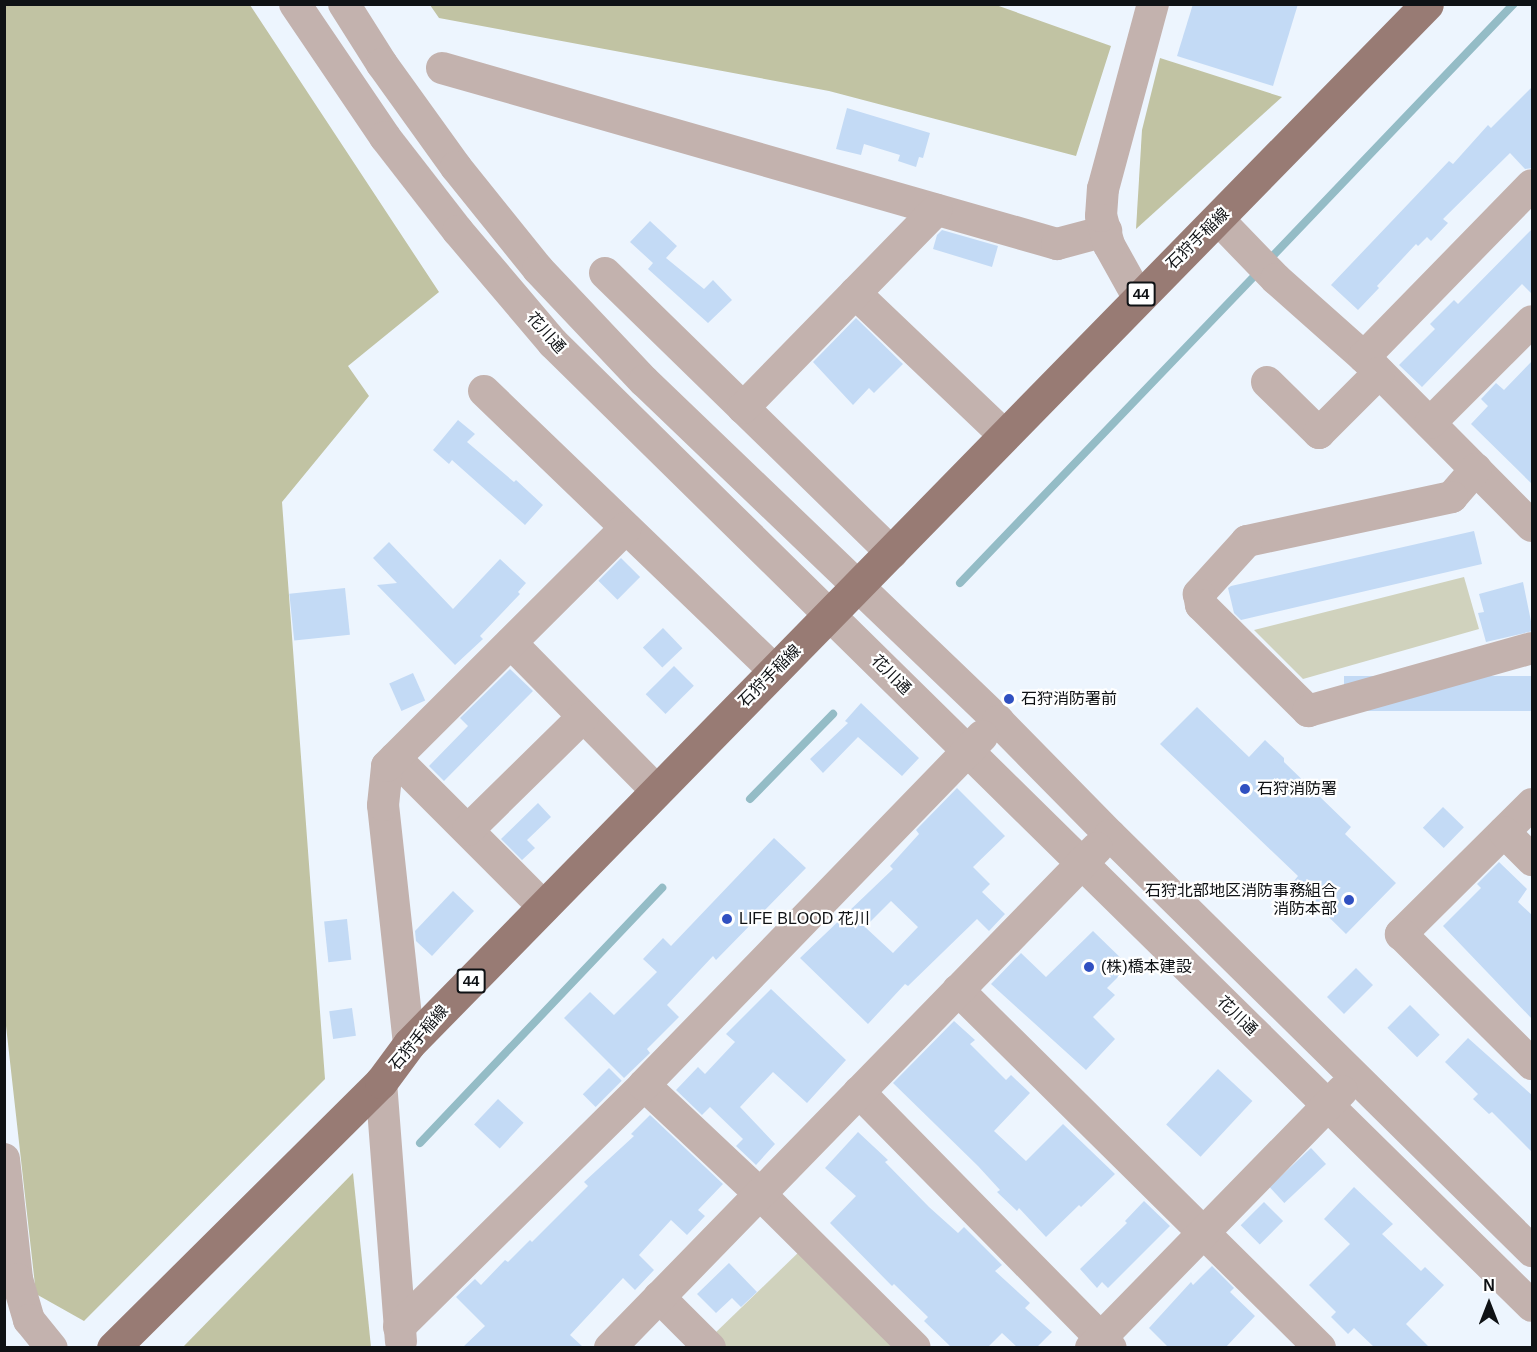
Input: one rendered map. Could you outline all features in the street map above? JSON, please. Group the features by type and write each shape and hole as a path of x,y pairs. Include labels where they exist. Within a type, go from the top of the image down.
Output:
{"main road":[{"name":"石狩手稲線","path":"113,1347 381,1082 409,1044 774,670 860,586 1138,297 1218,219 1427,4"}],"street":[{"name":"花川通","path":"295,4 385,137 458,231 553,343 1533,1306"},
{"path":"344,4 456,167 538,269 644,381 998,721 1110,835 1533,1251"},
{"path":"1138,297 1109,244 1101,216 1103,189 1152,4"},
{"path":"441,68 1057,244 1106,231"},
{"path":"1267,382 1319,433 1372,365 1533,186"},
{"path":"743,408 936,210"},
{"path":"1218,219 1276,279 1372,365 1533,526"},
{"path":"605,273 892,553"},
{"path":"855,293 1005,436"},
{"path":"1430,423 1533,321"},
{"path":"484,391 774,670"},
{"path":"1476,469 1452,496 1247,541 1199,594 1201,605 1308,711 1533,648"},
{"path":"409,1044 383,805 387,766 626,528"},
{"path":"511,643 657,791"},
{"path":"468,830 584,717"},
{"path":"400,1337 998,721"},
{"path":"395,758 544,907"},
{"path":"1533,804 1401,934 1533,1065"},
{"path":"1504,832 1533,860"},
{"path":"610,1347 1110,835"},
{"path":"958,990 1320,1347"},
{"path":"859,1092 1101,1344 1203,1233 1356,1076"},
{"path":"381,1082 400,1337"},
{"path":"644,1085 760,1194 915,1347"},
{"path":"4,1159 16,1279 29,1320 52,1347"},
{"path":"659,1296 710,1347"}],"green space":[{"path":"4,5 250,5 439,292 348,366 369,396 282,502 325,1079 84,1321 36,1294 5,1017"},
{"path":"430,5 996,5 1111,46 1076,156 829,91 439,18"},
{"path":"1160,58 1282,97 1136,229 1142,130"},
{"path":"1464,577 1479,629 1303,679 1254,630"},
{"path":"353,1173 371,1347 183,1347"},
{"path":"802,1249 908,1347 721,1347 711,1337"}],"building":[{"path":"1193,4 1298,4 1273,86 1177,56"},
{"path":"1533,86 1533,168 1525,169 1510,153 1443,219 1448,223 1431,241 1427,237 1418,246 1416,244 1358,310 1331,285 1449,161 1453,164 1488,125 1491,128"},
{"path":"847,108 930,133 923,158 919,157 916,167 898,161 900,155 864,144 861,155 836,149"},
{"path":"650,221 677,246 666,258 704,289 713,280 732,300 708,323 648,269 653,263 630,242"},
{"path":"1533,228 1533,295 1522,284 1422,387 1399,365 1435,329 1430,324 1454,300 1458,304"},
{"path":"942,230 998,246 992,267 933,249 937,235"},
{"path":"856,318 903,364 874,393 869,388 853,405 813,362"},
{"path":"1533,360 1533,485 1471,424 1488,406 1481,399 1496,383 1504,390"},
{"path":"458,420 475,434 467,442 514,482 516,480 543,505 525,525 452,460 449,464 433,450"},
{"path":"1474,531 1482,564 1241,620 1234,613 1228,588 1231,586"},
{"path":"389,542 453,609 500,559 526,583 518,592 520,594 480,636 483,639 455,665 377,585 397,583 373,558"},
{"path":"621,558 640,577 617,600 598,581"},
{"path":"1523,582 1533,631 1486,642 1478,613 1484,612 1479,594"},
{"path":"345,588 350,635 294,641 289,594"},
{"path":"663,628 682,648 662,668 643,647"},
{"path":"674,666 694,686 666,714 646,694"},
{"path":"510,669 533,691 444,781 429,766 468,726 460,718"},
{"path":"413,673 425,700 401,711 389,684"},
{"path":"1344,676 1532,676 1532,711 1344,711"},
{"path":"861,703 919,758 902,776 858,737 823,773 810,759 848,723 845,721"},
{"path":"1197,707 1249,757 1265,740 1284,758 1284,762 1351,827 1345,834 1396,883 1346,934 1293,882 1298,876 1160,744"},
{"path":"957,788 1005,836 973,867 990,884 982,892 1005,914 989,931 977,919 908,986 905,984 868,1024 800,958 893,869 890,866 919,834 916,830","holes":["891,901 918,927 893,953 865,927"]},
{"path":"538,803 551,817 527,840 535,848 522,860 501,839"},
{"path":"1443,807 1464,827 1444,848 1423,828"},
{"path":"774,838 806,868 716,960 713,956 667,1005 679,1017 647,1049 650,1053 624,1078 564,1018 590,992 614,1015 657,972 643,959 663,938 671,946"},
{"path":"1499,862 1527,889 1518,902 1533,916 1533,1020 1443,926 1481,888 1477,884"},
{"path":"453,891 474,911 432,956 416,941 415,931"},
{"path":"347,919 351,960 328,962 324,921"},
{"path":"1093,931 1129,966 1107,988 1115,995 1093,1017 1115,1039 1086,1070 991,984 1021,953 1046,977"},
{"path":"1356,968 1373,985 1344,1014 1327,997"},
{"path":"771,989 846,1060 807,1103 773,1072 740,1107 775,1144 756,1165 736,1146 743,1139 710,1107 702,1115 676,1090 698,1067 705,1074 735,1042 726,1034"},
{"path":"1410,1005 1440,1035 1417,1057 1387,1028"},
{"path":"352,1008 356,1036 333,1039 329,1011"},
{"path":"954,1021 975,1040 970,1044 1006,1080 1011,1075 1030,1093 994,1131 1026,1161 1063,1124 1115,1174 1046,1237 1019,1208 1017,1211 997,1192 1000,1190 978,1166 893,1083"},
{"path":"1468,1038 1533,1096 1533,1153 1492,1112 1489,1114 1473,1099 1478,1094 1445,1062"},
{"path":"609,1068 622,1081 596,1107 583,1094"},
{"path":"1218,1069 1252,1101 1201,1157 1166,1125"},
{"path":"498,1099 524,1123 500,1148 474,1125"},
{"path":"650,1115 723,1184 698,1210 705,1216 687,1235 671,1220 639,1255 654,1270 635,1290 623,1278 570,1335 583,1347 463,1347 485,1326 456,1297 475,1279 481,1285 505,1260 508,1262 530,1240 532,1242 588,1186 584,1182 634,1136 631,1134"},
{"path":"858,1132 888,1160 885,1162 929,1207 958,1233 964,1227 1002,1265 995,1271 1030,1303 1025,1308 1052,1332 1037,1347 1017,1347 1002,1333 988,1347 951,1347 924,1321 928,1317 894,1284 892,1286 830,1223 856,1196 825,1168"},
{"path":"1311,1148 1326,1164 1284,1203 1269,1187"},
{"path":"1354,1187 1393,1224 1382,1234 1421,1271 1425,1267 1444,1285 1406,1324 1429,1347 1374,1347 1354,1328 1348,1334 1331,1317 1336,1312 1309,1285 1350,1244 1324,1219"},
{"path":"1144,1201 1170,1226 1108,1288 1102,1282 1097,1288 1080,1269 1127,1223 1125,1221"},
{"path":"1264,1202 1283,1221 1260,1244 1241,1225"},
{"path":"729,1263 757,1292 741,1307 732,1298 716,1313 697,1294"},
{"path":"1212,1266 1234,1288 1230,1292 1255,1316 1226,1347 1168,1347 1149,1328 1191,1282 1193,1285"}],"waterway":[{"path":"1268,261 1514,4"},
{"path":"960,583 1260,270"},
{"path":"750,799 833,714"},
{"path":"420,1143 662,888"}],"place":[{"name":"石狩消防署前","path":"1009,699"},
{"name":"石狩消防署","path":"1245,789"},
{"name":"石狩北部地区消防事務組合 消防本部","path":"1349,900"},
{"name":"LIFE BLOOD 花川","path":"727,919"},
{"name":"(株)橋本建設","path":"1089,967"}]}
